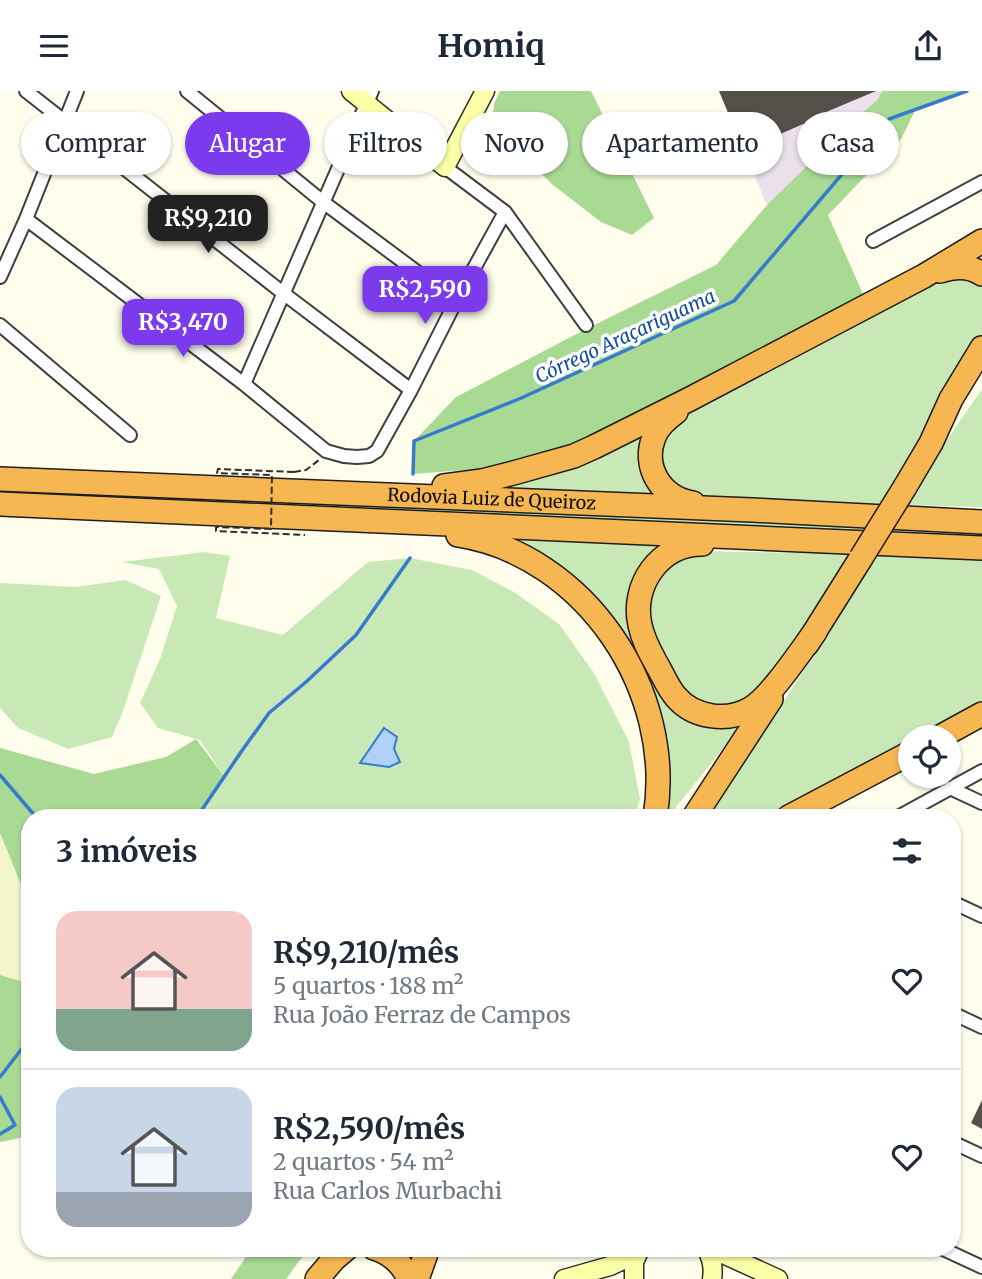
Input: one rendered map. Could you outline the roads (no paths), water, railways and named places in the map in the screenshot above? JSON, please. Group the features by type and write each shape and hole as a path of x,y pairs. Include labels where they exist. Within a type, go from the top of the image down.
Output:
{"highway":[{"path":"200,487 432,487 482,481 574,456 690,399 924,276 982,241"},
{"path":"924,276 953,267 970,268 982,274"},
{"path":"699,809 815,632 856,550 905,487 931,443 951,399 982,348"},
{"path":"931,443 982,378"},
{"path":"690,399 666,420 654,436 650,459 654,475 670,494 688,502 752,510"},
{"name":"Rodovia Luiz de Queiroz","path":"0,479 982,522"},
{"name":"Rodovia Luiz de Queiroz","path":"0,504 302,526 856,550 982,548"},
{"path":"302,526 433,532 485,541 530,561 568,588 612,636 629,664 643,697 657,758 656,809"},
{"path":"815,632 766,696 753,708 725,717 706,715 677,698 667,684 645,641 638,611 639,597 643,583 659,561 684,546 697,544 856,550"},
{"path":"961,726 982,715"},
{"path":"686,809 739,747"},
{"path":"804,809 898,759"},
{"path":"317,1279 336,1257"},
{"path":"393,1257 419,1270"}],"street":[{"path":"26,91 53,112"},
{"path":"69,112 77,91"},
{"path":"187,91 323,202 456,301"},
{"path":"351,91 369,97 385,112"},
{"path":"447,163 485,91"},
{"path":"244,384 369,97"},
{"path":"447,168 505,212 586,325"},
{"path":"0,277 44,175"},
{"path":"133,175 411,390"},
{"path":"873,241 982,182"},
{"path":"26,219 244,384 326,451 357,457 369,456 377,451 505,212"},
{"path":"0,325 130,435"},
{"path":"961,782 982,771"},
{"path":"912,809 950,788 982,803"},
{"path":"961,906 982,916"},
{"path":"961,1017 982,1027"},
{"path":"961,1146 982,1156"},
{"path":"564,1279 629,1257"},
{"path":"634,1279 636,1257"},
{"path":"711,1257 712,1279"},
{"path":"728,1257 778,1279"},
{"path":"960,1257 982,1267"},
{"path":"591,1272 611,1279"}],"water":[{"path":"384,728 397,737 394,749 400,762 389,767 360,763"}],"waterway":[{"name":"Córrego Araçariguama","path":"413,474 414,441 519,399 734,301 889,119 967,91"},
{"name":"Córrego Araçariguama","path":"202,809 269,713 356,635 410,558"},
{"path":"0,775 29,809"},
{"name":"Córrego Araçariguama","path":"0,1077 21,1050"},
{"name":"Córrego Araçariguama","path":"0,1097 15,1125 0,1134"}]}
